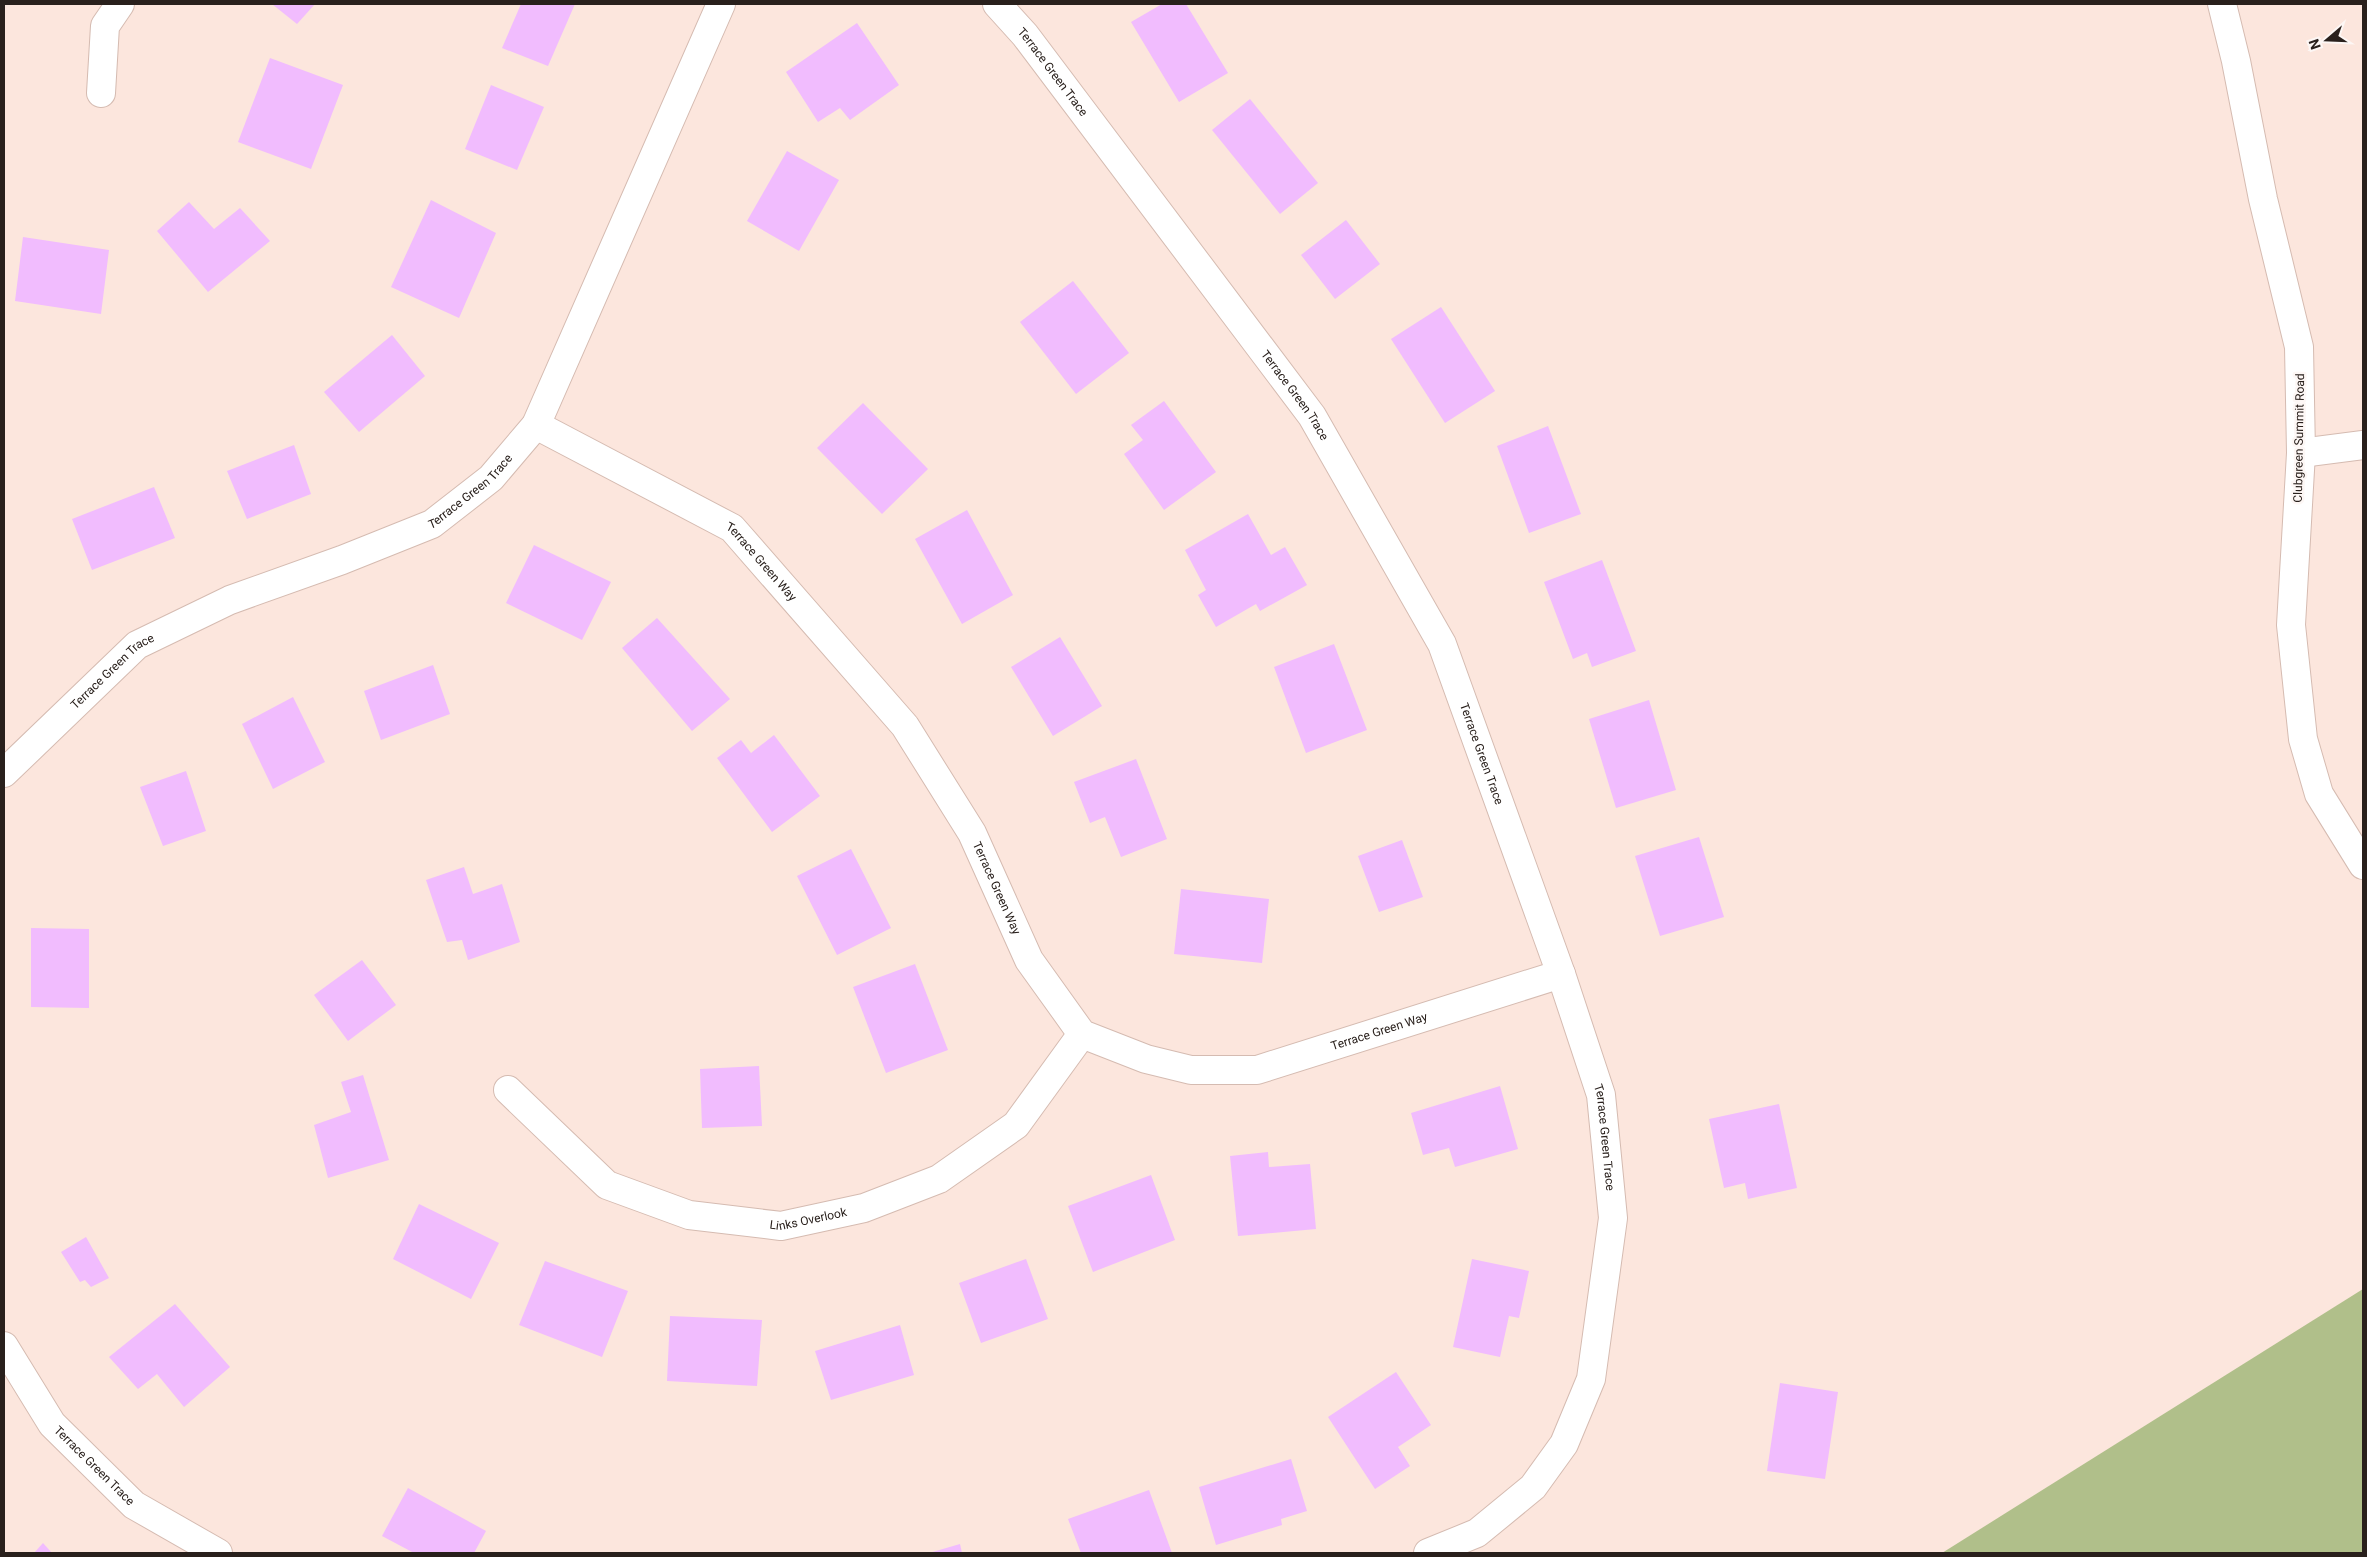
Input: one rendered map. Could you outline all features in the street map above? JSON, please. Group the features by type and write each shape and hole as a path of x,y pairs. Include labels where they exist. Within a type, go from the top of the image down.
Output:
{"street":[{"path":"101,93 105,26 120,4"},
{"name":"Terrace Green Trace","path":"4,773 137,645 230,600 342,560 432,524 491,478 536,425 721,4"},
{"name":"Terrace Green Trace","path":"997,4 1025,35 1312,416 1442,644 1561,974 1601,1095 1613,1218 1591,1379 1564,1444 1533,1487 1477,1533 1428,1553"},
{"name":"Clubgreen Summit Road","path":"2222,4 2236,61 2263,199 2300,347 2301,453 2291,625 2303,739 2318,794 2363,865"},
{"name":"Terrace Green Way","path":"536,425 732,528 905,726 972,833 1029,960 1082,1034 1146,1059 1191,1070 1257,1070 1561,974"},
{"path":"2301,453 2363,445"},
{"name":"Links Overlook","path":"508,1090 607,1185 689,1214 781,1226 864,1208 938,1179 1016,1125 1082,1034"},
{"name":"Terrace Green Trace","path":"4,1346 52,1424 134,1505 218,1553"}],"green space":[{"path":"2363,1289 2363,1553 1942,1553"}],"building":[{"path":"272,4 315,4 297,24"},
{"path":"521,4 575,4 548,66 502,48"},
{"path":"1162,4 1186,4 1228,73 1179,102 1131,22"},
{"path":"857,23 899,85 850,120 840,108 818,122 786,72"},
{"path":"270,58 343,85 311,169 238,142"},
{"path":"491,85 544,107 517,170 465,149"},
{"path":"1250,99 1318,183 1280,214 1212,130"},
{"path":"787,151 839,180 799,251 747,221"},
{"path":"431,200 496,233 459,318 391,287"},
{"path":"189,202 214,229 240,208 270,241 208,292 157,231"},
{"path":"1346,220 1380,264 1335,299 1301,255"},
{"path":"23,237 109,250 101,314 15,301"},
{"path":"1073,281 1129,353 1076,394 1020,322"},
{"path":"1441,307 1495,391 1445,423 1391,339"},
{"path":"392,335 425,376 359,432 324,392"},
{"path":"1164,401 1216,472 1164,510 1124,454 1143,440 1131,425"},
{"path":"863,403 928,469 882,514 817,448"},
{"path":"1548,426 1581,514 1529,533 1497,446"},
{"path":"294,445 311,494 247,519 227,471"},
{"path":"154,487 175,538 92,570 72,519"},
{"path":"967,510 1013,595 962,624 915,539"},
{"path":"1248,514 1271,555 1285,547 1307,585 1260,611 1256,604 1216,627 1198,595 1206,590 1185,550"},
{"path":"534,545 611,582 582,640 506,603"},
{"path":"1602,560 1636,651 1592,667 1587,653 1573,659 1544,582"},
{"path":"657,618 730,699 692,731 622,648"},
{"path":"1060,637 1102,706 1053,736 1011,667"},
{"path":"1334,644 1367,730 1306,753 1274,667"},
{"path":"433,665 450,714 381,740 364,691"},
{"path":"293,697 325,762 273,789 242,724"},
{"path":"1649,700 1676,790 1616,808 1589,719"},
{"path":"774,735 820,796 772,832 717,758 741,740 751,753"},
{"path":"1136,759 1167,839 1121,857 1105,817 1090,823 1074,782"},
{"path":"186,771 206,831 163,846 140,787"},
{"path":"1699,837 1724,917 1660,936 1635,856"},
{"path":"1402,840 1423,897 1379,912 1358,856"},
{"path":"851,849 891,928 837,955 797,876"},
{"path":"464,867 473,894 502,884 520,942 468,960 462,940 447,942 426,880"},
{"path":"1181,889 1269,899 1262,963 1174,954"},
{"path":"31,928 89,929 89,1008 31,1007"},
{"path":"362,960 396,1005 348,1041 314,995"},
{"path":"915,964 948,1050 886,1073 853,987"},
{"path":"759,1066 762,1126 702,1128 700,1069"},
{"path":"363,1075 389,1160 328,1178 314,1125 351,1112 341,1082"},
{"path":"1500,1086 1518,1149 1455,1167 1449,1148 1423,1155 1411,1113"},
{"path":"1779,1104 1797,1188 1748,1199 1745,1183 1724,1188 1709,1119"},
{"path":"1268,1152 1269,1167 1310,1164 1316,1229 1238,1236 1230,1156"},
{"path":"1151,1175 1175,1240 1093,1272 1068,1206"},
{"path":"419,1204 499,1243 471,1299 393,1259"},
{"path":"86,1237 109,1278 91,1287 85,1280 80,1282 61,1252"},
{"path":"1026,1259 1048,1319 981,1343 959,1283"},
{"path":"1472,1259 1529,1271 1519,1318 1509,1316 1500,1357 1453,1347"},
{"path":"545,1261 628,1291 602,1357 519,1325"},
{"path":"175,1304 230,1367 184,1407 157,1374 138,1389 109,1357"},
{"path":"670,1316 762,1320 757,1386 667,1381"},
{"path":"900,1325 914,1375 831,1400 815,1351"},
{"path":"1396,1372 1431,1425 1398,1447 1410,1466 1375,1489 1328,1417"},
{"path":"1780,1383 1838,1392 1825,1479 1767,1471"},
{"path":"1291,1459 1307,1511 1281,1519 1282,1525 1216,1545 1199,1487"},
{"path":"408,1488 486,1531 474,1553 414,1553 382,1536"},
{"path":"1149,1490 1172,1553 1081,1553 1068,1519"},
{"path":"43,1543 52,1553 34,1553"},
{"path":"960,1544 962,1553 929,1553"}]}
